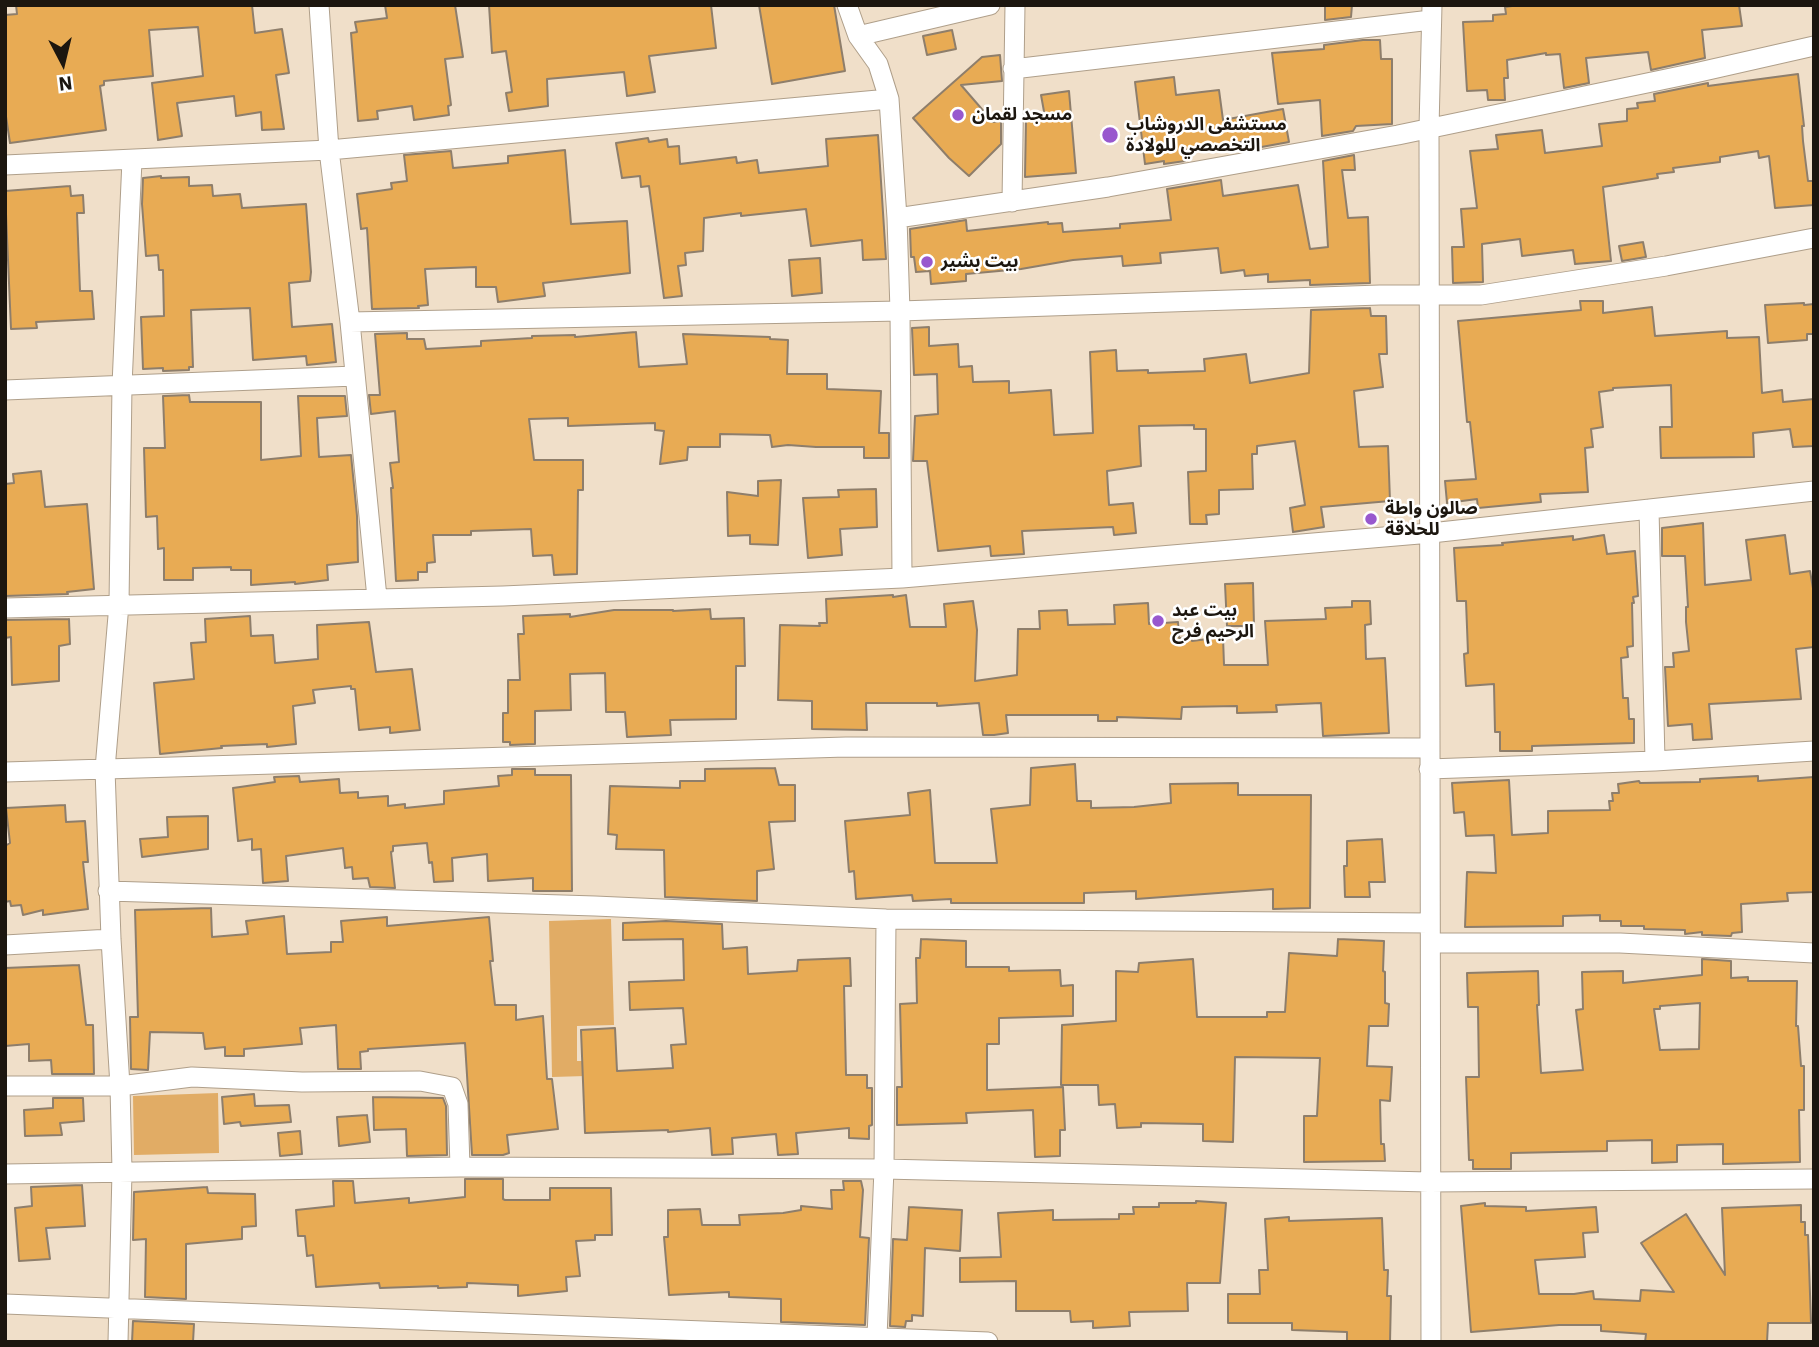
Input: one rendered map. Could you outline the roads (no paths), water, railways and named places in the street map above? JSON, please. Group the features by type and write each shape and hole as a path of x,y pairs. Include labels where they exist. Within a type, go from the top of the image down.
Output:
{"street":[{"path":"319,5 329,150 350,322 377,598"},
{"path":"847,5 859,36 878,64 889,99 900,311 902,578"},
{"path":"859,36 990,5"},
{"path":"1012,202 1015,5"},
{"path":"1013,69 1432,13 1429,128 1430,1342"},
{"path":"897,218 1166,177 1429,128 1814,46"},
{"path":"5,165 329,150 889,99"},
{"path":"118,1342 122,1171 120,1086 108,891 105,769 119,604 122,385 132,160"},
{"path":"350,322 900,311 1367,295 1481,295 1532,289 1814,238"},
{"path":"5,390 355,376"},
{"path":"5,608 503,596 902,578 1431,533 1814,491"},
{"path":"1648,509 1655,761"},
{"path":"5,772 846,747 1429,748"},
{"path":"1429,769 1655,761 1814,751"},
{"path":"108,891 595,906 886,919 1430,923"},
{"path":"864,1338 884,1169 886,919"},
{"path":"5,946 111,940"},
{"path":"1431,943 1620,943 1814,953"},
{"path":"5,1086 120,1086 192,1077 302,1082 421,1080 452,1087 458,1104 460,1167"},
{"path":"5,1174 460,1167 884,1169 1429,1182 1814,1179"},
{"path":"5,1304 988,1342"}],"place":[{"name":"مسجد لقمان","path":"958,115"},
{"name":"مستشفى الدروشاب التخصصي للولادة","path":"1110,135"},
{"name":"بيت بشير","path":"927,262"},
{"name":"صالون واطة للحلاقة","path":"1371,519"},
{"name":"بيت عبد الرحيم فرح","path":"1158,621"}]}
